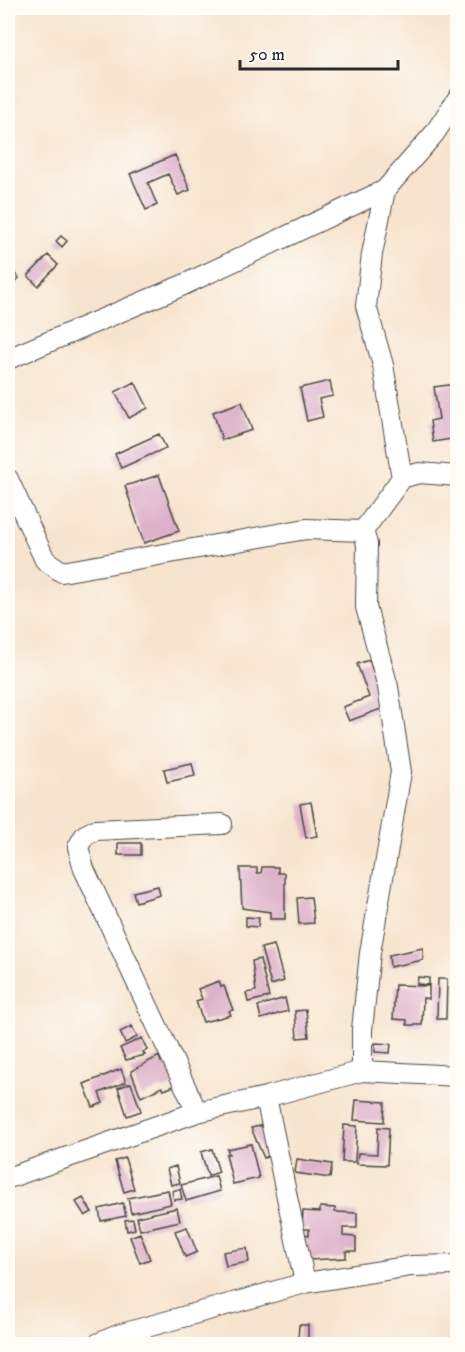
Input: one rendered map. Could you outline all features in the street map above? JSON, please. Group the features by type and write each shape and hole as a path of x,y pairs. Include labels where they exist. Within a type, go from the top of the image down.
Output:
{"street":[{"path":"8,359 182,286 385,190 434,134 458,98"},
{"path":"385,190 372,254 366,306 383,365 402,478"},
{"path":"363,531 402,478 419,473 458,476"},
{"path":"8,480 45,560 62,572 306,529 363,531"},
{"path":"362,1071 362,1030 370,953 401,772 388,687 366,607 367,544 363,531"},
{"path":"197,1112 84,868 78,847 85,835 95,830 222,824"},
{"path":"8,1178 197,1112 266,1097 362,1071 458,1076"},
{"path":"266,1097 305,1283"},
{"path":"97,1344 118,1335 305,1283 411,1266 458,1265"}],"building":[{"path":"175,155 190,190 178,195 168,174 148,183 157,205 146,210 130,174"},
{"path":"61,236 67,241 62,247 56,241"},
{"path":"48,255 58,265 38,286 28,276"},
{"path":"8,267 19,278 8,289"},
{"path":"330,381 333,396 319,399 323,417 307,421 300,388"},
{"path":"135,382 148,408 129,418 115,392"},
{"path":"456,384 458,438 433,442 430,421 439,419 434,387"},
{"path":"242,402 252,430 222,440 213,412"},
{"path":"159,434 166,448 121,468 115,454"},
{"path":"159,475 179,531 144,543 125,486"},
{"path":"369,660 386,707 349,721 343,707 369,697 357,664"},
{"path":"192,763 195,776 167,782 164,769"},
{"path":"311,802 317,836 306,838 300,804"},
{"path":"118,843 141,843 141,855 118,855"},
{"path":"262,867 278,867 278,873 285,873 285,919 270,919 270,912 242,908 240,868 257,868 257,873 261,873"},
{"path":"158,886 160,895 136,902 133,892"},
{"path":"311,897 314,923 299,924 297,898"},
{"path":"246,917 259,918 258,927 246,926"},
{"path":"274,945 284,981 271,985 261,948"},
{"path":"423,948 423,960 390,967 389,955"},
{"path":"260,959 269,997 248,1002 246,993 256,991 252,961"},
{"path":"418,977 429,978 429,985 417,984"},
{"path":"438,979 447,979 446,1019 437,1019"},
{"path":"219,981 221,987 224,986 233,1010 229,1011 231,1015 203,1022 196,1001 202,999 198,989"},
{"path":"395,985 429,986 429,999 423,998 422,1025 407,1025 407,1020 393,1019"},
{"path":"285,998 288,1011 261,1019 258,1006"},
{"path":"306,1010 309,1037 297,1038 295,1011"},
{"path":"132,1026 137,1037 125,1043 120,1032"},
{"path":"142,1038 147,1050 143,1052 145,1055 126,1060 120,1048"},
{"path":"375,1043 391,1044 390,1053 375,1052"},
{"path":"159,1056 161,1062 167,1059 179,1084 164,1090 162,1087 141,1097 131,1071"},
{"path":"121,1069 126,1082 99,1093 103,1103 93,1107 84,1084"},
{"path":"131,1083 141,1111 127,1116 118,1088"},
{"path":"356,1100 385,1102 384,1122 354,1120"},
{"path":"268,1124 269,1156 264,1158 251,1128"},
{"path":"344,1125 357,1126 355,1162 342,1162"},
{"path":"378,1127 389,1128 387,1165 357,1164 358,1153 377,1154"},
{"path":"251,1144 259,1178 233,1184 226,1154 229,1154 227,1149"},
{"path":"212,1149 219,1172 208,1176 201,1152"},
{"path":"125,1158 134,1189 124,1192 115,1161"},
{"path":"297,1159 332,1164 330,1178 295,1173"},
{"path":"176,1166 180,1183 171,1185 167,1169"},
{"path":"216,1176 220,1191 186,1201 181,1185"},
{"path":"180,1189 182,1199 174,1200 172,1191"},
{"path":"168,1190 171,1204 131,1213 128,1198"},
{"path":"83,1198 92,1212 85,1216 76,1202"},
{"path":"123,1203 126,1216 101,1221 99,1209"},
{"path":"320,1207 335,1208 335,1212 357,1213 357,1228 343,1228 343,1236 356,1237 356,1251 346,1251 346,1258 309,1260 302,1234 309,1235 309,1229 302,1229 303,1211 320,1212"},
{"path":"177,1208 180,1221 140,1230 137,1217"},
{"path":"133,1219 135,1229 127,1231 125,1220"},
{"path":"187,1227 197,1252 185,1257 175,1231"},
{"path":"140,1233 150,1259 140,1263 130,1237"},
{"path":"247,1248 249,1262 226,1266 223,1252"},
{"path":"299,1325 308,1325 308,1339 298,1339"}]}
